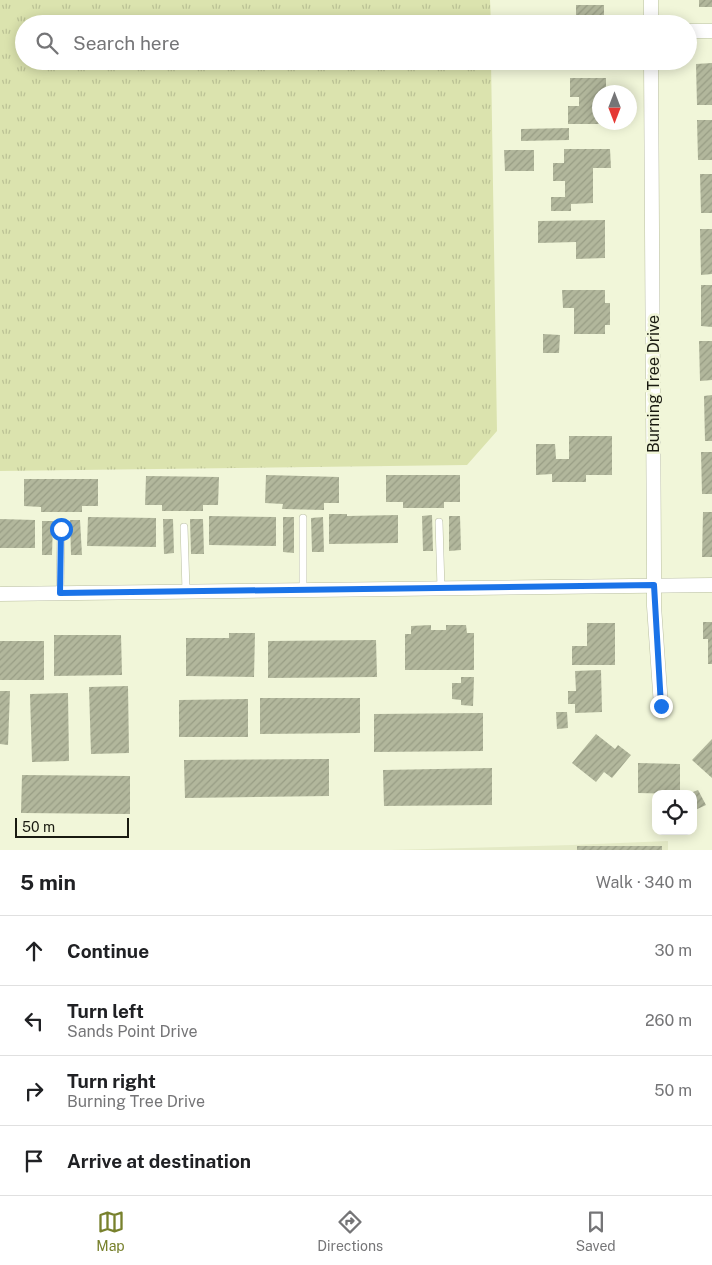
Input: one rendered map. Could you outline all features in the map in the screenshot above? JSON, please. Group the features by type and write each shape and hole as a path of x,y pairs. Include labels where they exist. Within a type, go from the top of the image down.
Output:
{"street":[{"path":"651,0 651,15"},
{"path":"697,32 712,31"},
{"name":"Burning Tree Drive","path":"652,70 654,585 661,706"},
{"path":"0,594 712,585"}],"lane":[{"path":"303,518 303,590"},
{"path":"439,522 441,588"},
{"path":"184,527 186,591"},
{"path":"60,593 61,529"}],"shaded area":[{"path":"668,841 668,850 391,850 572,845"}],"green space":[{"path":"0,0 490,0 491,15 15,15 15,70 491,70 497,431 467,465 0,471"}],"building":[{"path":"699,0 712,0 712,7 699,7"},
{"path":"576,5 604,5 604,15 576,15"},
{"path":"712,63 712,105 697,105 697,64"},
{"path":"570,78 606,78 606,85 592,85 592,124 568,124 568,106 579,106 579,97 570,97"},
{"path":"697,120 712,120 712,160 698,160"},
{"path":"569,128 569,140 521,141 521,129"},
{"path":"564,149 610,149 611,168 593,168 593,203 571,204 571,211 551,211 551,197 565,197 565,181 553,181 553,163 564,163"},
{"path":"504,150 534,150 534,171 505,171"},
{"path":"700,174 712,174 712,213 701,213"},
{"path":"605,220 605,258 576,259 576,242 538,243 538,221"},
{"path":"700,229 712,229 712,274 701,275"},
{"path":"701,285 712,285 712,327 701,326"},
{"path":"562,290 605,290 605,303 610,303 610,325 605,325 605,334 574,334 574,308 563,308"},
{"path":"543,334 560,335 559,353 543,353"},
{"path":"699,341 712,341 712,380 700,381"},
{"path":"712,395 712,441 705,441 704,396"},
{"path":"569,436 612,436 612,475 586,475 586,482 552,482 552,474 536,475 536,444 555,444 556,459 569,459"},
{"path":"701,452 712,452 712,494 702,494"},
{"path":"266,475 339,477 339,503 324,503 324,510 282,509 283,504 265,503"},
{"path":"386,475 460,475 460,502 444,502 444,508 403,508 403,502 386,502"},
{"path":"146,476 219,477 218,505 203,505 203,511 162,511 162,505 145,505"},
{"path":"24,479 98,479 98,506 82,506 82,512 41,512 41,507 24,506"},
{"path":"703,512 712,512 712,557 702,557"},
{"path":"329,514 347,514 347,516 398,515 398,543 329,544"},
{"path":"432,515 433,551 423,551 422,516"},
{"path":"209,516 276,517 276,546 209,545"},
{"path":"449,516 460,516 461,550 449,551"},
{"path":"88,517 156,518 156,547 87,546"},
{"path":"283,517 294,517 294,553 283,552"},
{"path":"323,517 324,552 312,552 311,518"},
{"path":"0,519 35,520 35,548 0,548"},
{"path":"163,519 173,519 174,553 164,554"},
{"path":"190,519 203,519 204,554 191,554"},
{"path":"70,520 80,520 82,555 71,555"},
{"path":"42,521 53,521 52,555 42,555"},
{"path":"703,622 712,622 712,664 708,664 708,639 703,639"},
{"path":"587,623 615,623 615,665 572,665 572,646 587,646"},
{"path":"431,625 431,630 446,630 446,625 466,625 467,633 474,633 474,670 405,670 405,634 411,634 411,626"},
{"path":"229,633 255,633 254,677 186,676 186,638 229,638"},
{"path":"54,635 121,635 122,675 54,676"},
{"path":"376,640 377,677 268,678 268,641"},
{"path":"0,641 44,641 44,680 0,680"},
{"path":"601,670 602,712 575,713 575,704 568,704 568,691 576,691 575,671"},
{"path":"461,677 474,677 473,706 461,705 461,700 452,699 452,683 461,683"},
{"path":"128,686 129,753 91,754 89,687"},
{"path":"0,691 10,691 8,745 0,744"},
{"path":"68,693 69,761 32,762 30,694"},
{"path":"260,698 360,698 360,733 260,734"},
{"path":"248,699 248,737 179,737 179,700"},
{"path":"556,712 567,712 568,728 557,729"},
{"path":"483,713 483,751 374,752 374,714"},
{"path":"596,734 615,749 618,745 631,755 612,778 604,772 596,782 572,763"},
{"path":"712,739 712,778 692,760"},
{"path":"329,759 329,796 185,798 184,760"},
{"path":"638,763 680,764 680,790 652,790 652,793 638,793"},
{"path":"492,768 492,805 384,806 383,770"},
{"path":"22,775 130,776 130,814 21,813"},
{"path":"697,790 706,805 697,809"},
{"path":"577,846 662,846 662,850 577,850"}],"route":[{"path":"61,529 60,593 654,585 661,706"}]}
